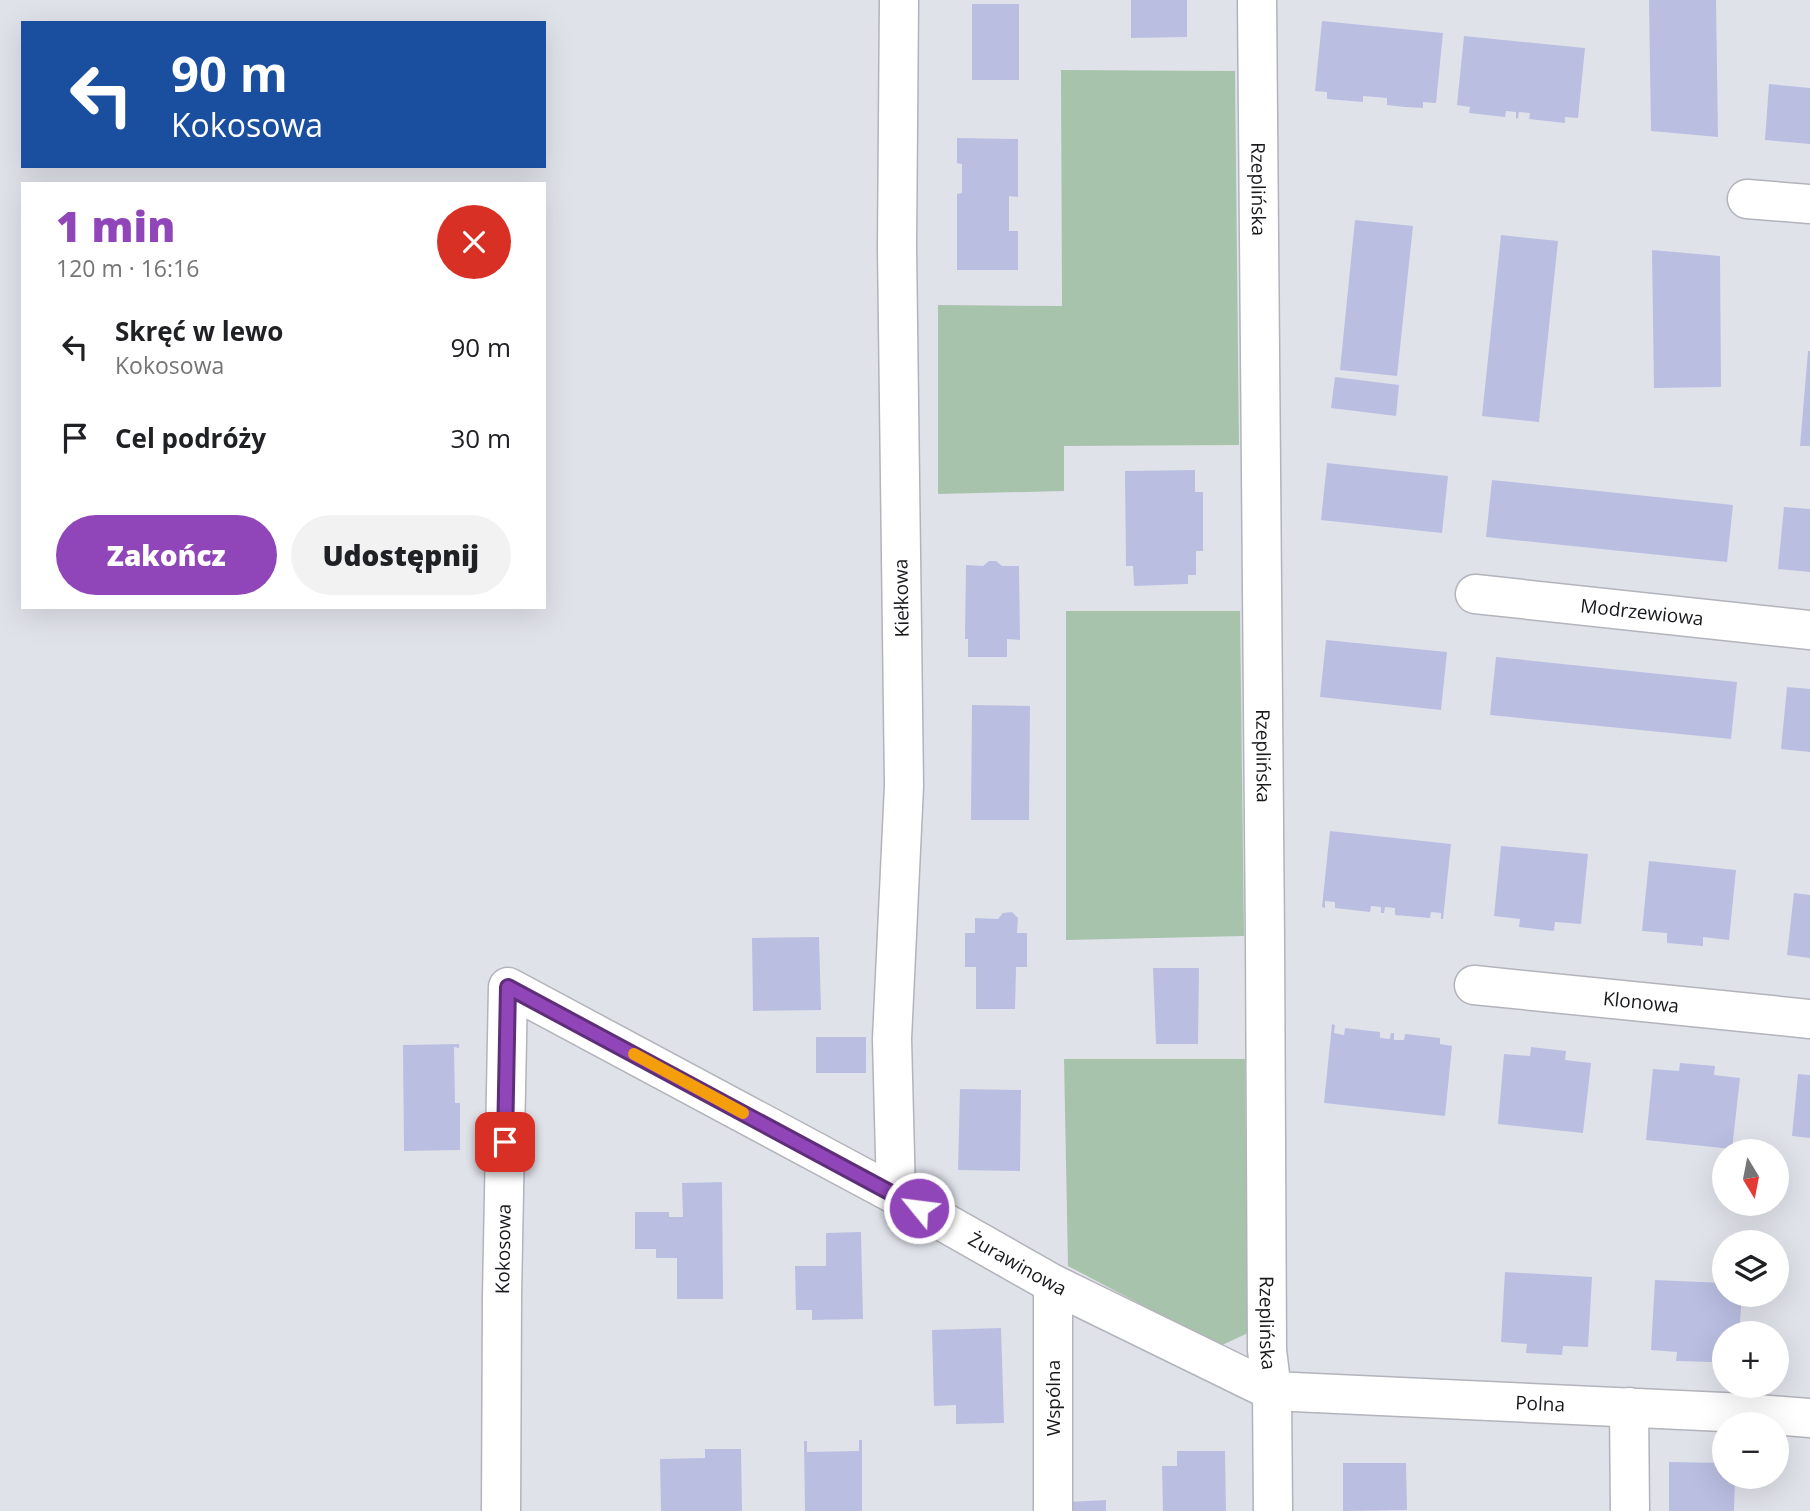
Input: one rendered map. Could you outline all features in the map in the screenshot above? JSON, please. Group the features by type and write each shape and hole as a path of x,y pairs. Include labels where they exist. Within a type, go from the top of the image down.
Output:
{"street":[{"name":"Kiełkowa","path":"896,1195 892,1039 904,786 897,247 899,0"},
{"name":"Rzeplińska","path":"1257,0 1267,1350 1272,1391 1273,1511"},
{"path":"1747,199 1810,204"},
{"name":"Modrzewiowa","path":"1475,594 1810,630"},
{"name":"Klonowa","path":"1474,985 1810,1018"},
{"name":"Żurawinowa","path":"508,987 896,1195 1053,1284 1272,1391"},
{"name":"Kokosowa","path":"501,1511 508,987"},
{"name":"Wspólna","path":"1053,1284 1053,1511"},
{"name":"Polna","path":"1272,1391 1810,1418"},
{"path":"1629,1407 1630,1511"}],"green space":[{"path":"1061,70 1235,71 1239,445 1064,446 1064,491 938,494 938,305 1062,306"},
{"path":"1066,611 1240,611 1244,936 1066,940"},
{"path":"1064,1059 1245,1059 1248,1333 1220,1346 1068,1266"}],"building":[{"path":"1131,0 1187,0 1187,37 1131,38"},
{"path":"1649,0 1716,0 1718,137 1651,131"},
{"path":"972,4 1019,4 1019,80 972,80"},
{"path":"1322,21 1443,33 1436,103 1423,102 1423,108 1405,107 1387,105 1387,98 1363,96 1363,102 1327,99 1327,92 1315,91"},
{"path":"1464,36 1585,48 1578,118 1565,117 1565,123 1529,119 1530,113 1519,112 1516,119 1516,112 1506,111 1505,117 1469,113 1470,107 1457,105"},
{"path":"1769,84 1810,88 1810,144 1765,140"},
{"path":"957,138 1018,139 1018,197 1009,196 1009,231 1018,231 1018,270 957,270 957,194 962,193 962,164 957,163"},
{"path":"1355,220 1413,226 1397,376 1340,370"},
{"path":"1501,235 1558,241 1539,422 1482,416"},
{"path":"1652,250 1720,256 1721,387 1654,388"},
{"path":"1808,351 1810,446 1800,446"},
{"path":"1335,377 1399,385 1396,416 1331,408"},
{"path":"1327,463 1448,476 1442,533 1321,520"},
{"path":"1195,470 1195,492 1203,492 1203,551 1196,551 1196,575 1188,575 1188,584 1134,586 1133,566 1126,566 1125,471"},
{"path":"1492,480 1733,505 1727,562 1486,537"},
{"path":"1784,507 1810,509 1810,572 1778,569"},
{"path":"989,561 996,561 1002,566 1019,566 1020,640 1007,639 1007,657 968,657 968,639 965,639 966,565 983,566"},
{"path":"1326,640 1447,652 1441,710 1320,697"},
{"path":"1496,657 1737,682 1731,739 1490,715"},
{"path":"1787,687 1810,689 1810,752 1781,749"},
{"path":"972,705 1030,706 1029,820 971,820"},
{"path":"1330,831 1451,844 1443,919 1441,913 1431,912 1430,918 1395,915 1395,908 1385,907 1384,913 1381,913 1381,907 1371,906 1370,912 1335,908 1335,902 1325,901 1325,908 1322,907"},
{"path":"1501,846 1588,854 1581,924 1555,922 1554,931 1519,927 1520,919 1494,916"},
{"path":"1649,861 1736,870 1729,940 1703,937 1703,946 1667,943 1667,933 1642,931"},
{"path":"1794,893 1810,895 1810,958 1787,955"},
{"path":"1012,912 1018,918 1017,933 1027,933 1027,967 1016,967 1015,1009 976,1009 976,967 965,967 965,933 975,933 975,918 998,919 1003,913"},
{"path":"819,937 821,1010 753,1011 752,938"},
{"path":"1153,968 1199,968 1198,1044 1156,1044"},
{"path":"1332,1024 1335,1025 1334,1033 1344,1035 1345,1028 1380,1032 1380,1038 1390,1039 1391,1033 1394,1033 1394,1040 1404,1040 1405,1034 1440,1038 1440,1044 1452,1046 1445,1116 1324,1103"},
{"path":"816,1037 866,1037 866,1073 816,1073"},
{"path":"459,1044 459,1048 454,1047 455,1103 460,1103 460,1150 404,1151 403,1045"},
{"path":"1531,1047 1566,1051 1565,1060 1591,1063 1583,1133 1498,1124 1504,1054 1530,1056"},
{"path":"1680,1063 1715,1066 1714,1075 1740,1078 1733,1139 1712,1139 1712,1147 1646,1140 1653,1069 1679,1071"},
{"path":"1798,1074 1810,1075 1810,1138 1792,1136"},
{"path":"960,1089 1021,1090 1020,1171 958,1170"},
{"path":"722,1182 723,1299 677,1299 677,1258 656,1258 656,1249 635,1249 635,1212 669,1212 669,1217 683,1217 682,1183"},
{"path":"861,1232 863,1319 812,1320 812,1310 796,1310 795,1266 826,1266 826,1233"},
{"path":"1505,1272 1592,1277 1588,1347 1563,1346 1562,1355 1526,1353 1527,1344 1501,1342"},
{"path":"1655,1280 1712,1282 1712,1307 1741,1307 1740,1321 1712,1321 1712,1362 1676,1361 1677,1352 1651,1350"},
{"path":"1001,1328 1004,1423 956,1424 956,1405 934,1406 932,1330"},
{"path":"859,1440 862,1440 862,1511 805,1511 804,1441 807,1441 807,1452 859,1451"},
{"path":"705,1449 741,1449 742,1511 661,1511 660,1459 705,1458"},
{"path":"1177,1451 1225,1451 1226,1511 1163,1511 1162,1466 1177,1466"},
{"path":"1669,1462 1712,1463 1712,1489 1735,1489 1734,1511 1669,1511"},
{"path":"1343,1463 1406,1463 1407,1510 1343,1511"},
{"path":"1106,1500 1106,1511 1069,1511 1068,1502"}],"slow traffic":[{"path":"634,1054 743,1113"}],"route":[{"path":"505,1142 508,987 919,1208"}]}
